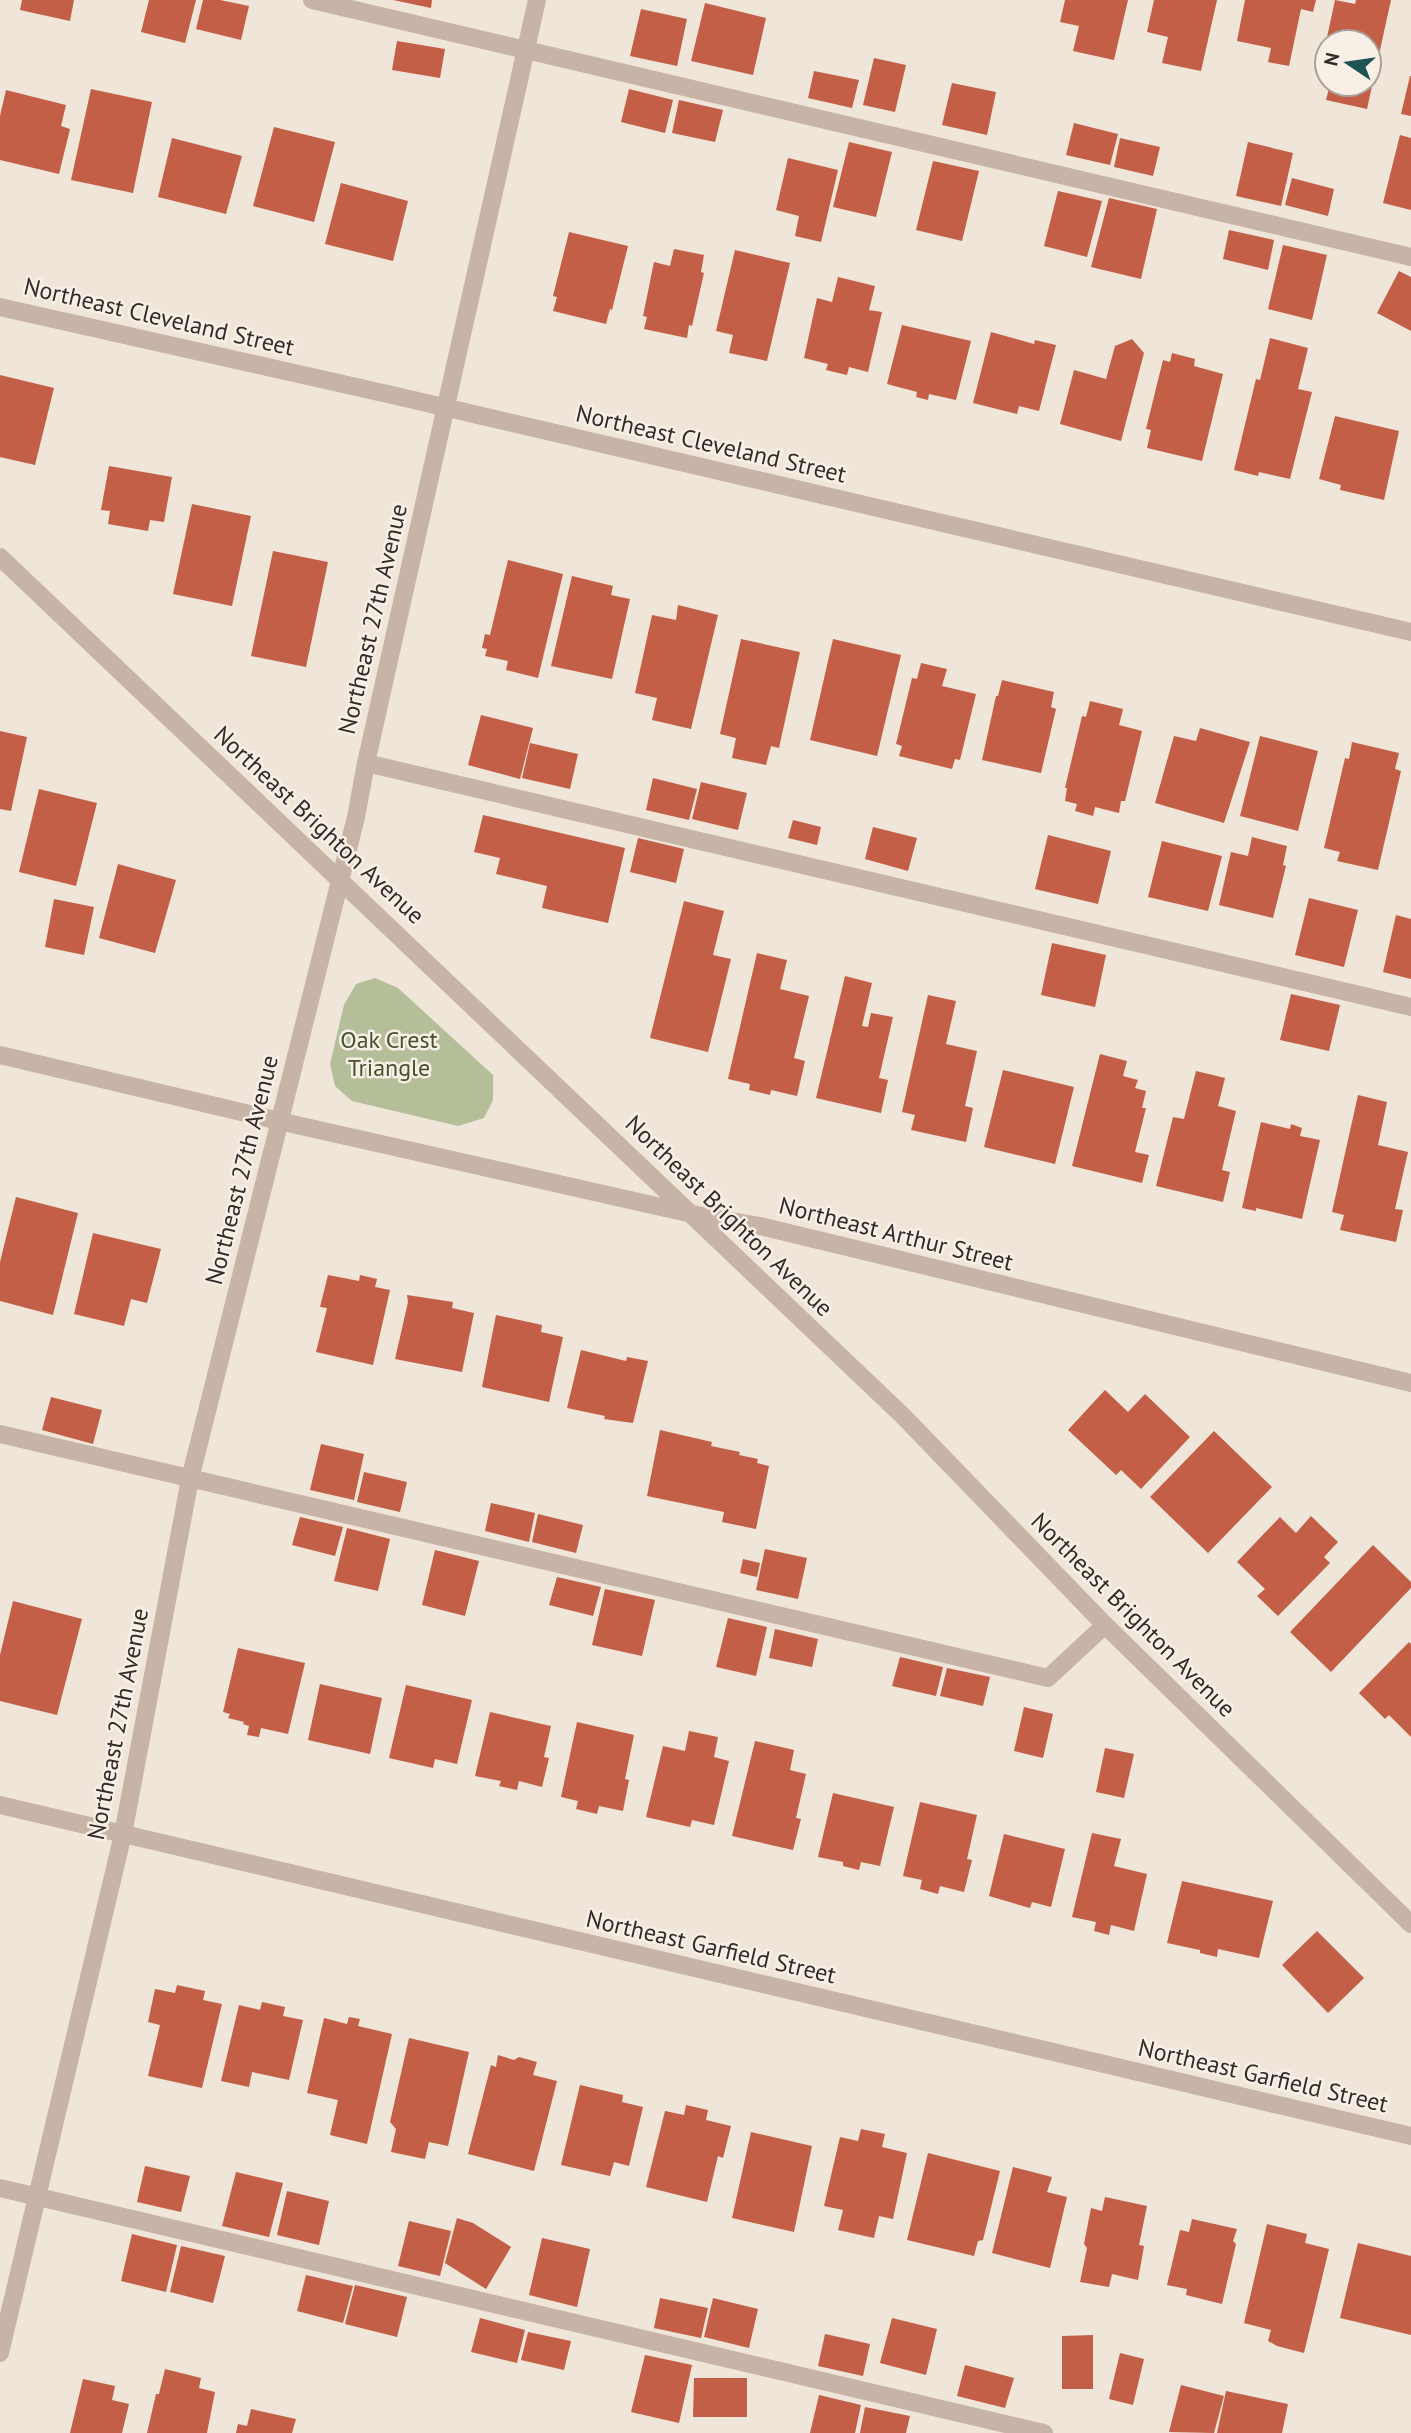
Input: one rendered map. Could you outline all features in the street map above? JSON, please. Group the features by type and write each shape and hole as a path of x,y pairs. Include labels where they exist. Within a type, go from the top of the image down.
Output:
{"street":[{"path":"312,0 1411,257"},
{"name":"Northeast 27th Avenue","path":"0,2353 123,1834 190,1479 356,817 537,0"},
{"name":"Northeast Cleveland Street","path":"0,307 446,407 1411,632"},
{"name":"Northeast Brighton Avenue","path":"0,557 903,1416 1105,1625 1411,1924"},
{"path":"366,763 1411,1007"},
{"name":"Northeast Arthur Street","path":"0,1055 692,1214 761,1226 1411,1383"},
{"path":"0,1434 1048,1678 1105,1625"},
{"name":"Northeast Garfield Street","path":"0,1805 1411,2136"},
{"path":"0,2188 1044,2433"}],"green space":[{"name":"Oak Crest Triangle","path":"375,978 398,988 493,1075 493,1100 484,1118 458,1126 352,1101 335,1086 330,1064 344,1005 356,984"}],"building":[{"path":"22,0 74,0 70,21 20,10"},
{"path":"149,0 196,0 185,43 141,32"},
{"path":"203,0 220,0 249,6 241,40 196,29"},
{"path":"393,0 432,0 431,8"},
{"path":"1065,0 1128,0 1114,60 1073,51 1079,26 1060,22"},
{"path":"1154,0 1217,0 1201,71 1162,63 1168,37 1147,32"},
{"path":"1245,0 1316,0 1313,12 1301,9 1289,66 1268,62 1271,48 1237,41"},
{"path":"1335,0 1355,4 1356,0 1391,0 1383,36 1383,28 1329,28"},
{"path":"705,3 766,18 753,75 691,61"},
{"path":"641,9 687,19 677,66 630,56"},
{"path":"397,41 445,49 440,78 392,70"},
{"path":"874,58 906,65 895,112 863,105"},
{"path":"814,71 859,80 852,108 808,98"},
{"path":"1411,76 1411,116 1401,114"},
{"path":"952,83 996,92 987,135 942,125"},
{"path":"91,89 152,102 133,193 71,180"},
{"path":"629,89 673,100 665,133 621,122"},
{"path":"6,90 66,105 61,126 70,129 59,174 0,160 0,116"},
{"path":"1326,98 1369,98 1367,109"},
{"path":"679,100 723,110 715,142 672,133"},
{"path":"1074,123 1118,134 1110,165 1066,155"},
{"path":"274,127 335,142 314,222 253,206"},
{"path":"1400,135 1411,138 1411,210 1383,203"},
{"path":"172,138 242,156 226,214 158,197"},
{"path":"1120,138 1160,147 1153,176 1114,167"},
{"path":"849,142 892,152 876,217 833,207"},
{"path":"1248,142 1293,153 1281,206 1236,196"},
{"path":"788,158 838,170 821,242 795,236 799,216 776,210"},
{"path":"933,161 979,171 962,241 916,230"},
{"path":"1292,178 1334,189 1328,216 1285,205"},
{"path":"341,183 408,201 393,261 325,244"},
{"path":"1058,191 1102,201 1087,257 1044,246"},
{"path":"1109,198 1157,209 1141,279 1091,267"},
{"path":"1229,230 1274,240 1268,270 1223,259"},
{"path":"569,232 628,246 606,324 553,311 557,297 553,296"},
{"path":"1283,245 1327,255 1312,320 1268,309"},
{"path":"674,249 704,255 701,272 704,273 687,338 644,329 647,317 643,316 654,262 670,266"},
{"path":"735,250 790,263 767,361 729,353 733,335 716,331"},
{"path":"1399,271 1411,277 1411,331 1377,313"},
{"path":"838,277 875,286 869,310 882,312 868,372 849,367 847,375 826,370 828,364 804,358 817,298 832,302"},
{"path":"902,325 971,341 956,400 929,394 928,400 916,397 917,392 887,384"},
{"path":"991,332 1034,344 1035,340 1056,345 1039,411 1019,406 1017,414 973,403"},
{"path":"1270,338 1308,348 1298,389 1312,392 1290,479 1259,472 1258,476 1234,470 1256,379 1260,380"},
{"path":"1132,339 1144,353 1121,441 1060,424 1074,370 1106,379 1115,346"},
{"path":"1172,353 1195,359 1194,366 1223,374 1202,461 1147,448 1151,430 1146,429 1163,360 1170,362"},
{"path":"0,375 54,388 35,465 0,457"},
{"path":"1335,416 1399,431 1384,500 1340,490 1341,485 1319,479"},
{"path":"109,466 172,477 164,522 150,520 148,531 108,524 110,511 101,510"},
{"path":"192,504 251,516 232,606 173,594"},
{"path":"273,551 328,562 306,667 251,656"},
{"path":"508,560 563,574 538,678 506,670 508,661 485,656 487,649 482,648 485,634 490,635"},
{"path":"572,576 613,586 611,595 630,599 612,679 551,666"},
{"path":"678,605 718,615 691,729 652,720 657,698 635,693 652,615 676,620"},
{"path":"741,639 800,652 779,748 771,746 766,765 732,758 736,738 720,734"},
{"path":"833,639 901,655 877,756 810,740"},
{"path":"921,663 947,669 942,686 976,694 960,760 955,759 952,769 899,756 902,746 896,744 912,678 917,679"},
{"path":"1002,680 1054,692 1051,707 1056,709 1041,773 982,760"},
{"path":"1090,701 1123,709 1119,725 1142,731 1125,801 1121,801 1119,813 1095,807 1093,816 1075,811 1077,804 1065,801 1065,788 1082,716 1086,717"},
{"path":"481,715 533,728 520,779 468,765"},
{"path":"1200,728 1250,742 1224,823 1155,803 1174,736 1196,741"},
{"path":"0,731 27,737 11,811 0,809"},
{"path":"1260,736 1318,751 1298,831 1240,816"},
{"path":"1352,742 1399,753 1395,769 1401,771 1378,870 1337,861 1340,852 1324,848 1345,758 1349,759"},
{"path":"530,743 578,754 570,789 522,778"},
{"path":"653,778 697,789 689,820 646,810"},
{"path":"701,782 747,793 738,830 692,819"},
{"path":"39,789 97,803 76,886 19,872"},
{"path":"483,815 625,848 608,923 542,908 547,886 496,874 500,858 474,852"},
{"path":"793,820 821,827 817,845 788,838"},
{"path":"873,827 917,838 908,871 865,859"},
{"path":"1048,835 1111,851 1098,904 1035,889"},
{"path":"1252,837 1287,846 1283,865 1286,866 1273,918 1219,905 1231,852 1248,856"},
{"path":"638,838 684,849 676,883 630,872"},
{"path":"1162,841 1222,856 1208,911 1148,897"},
{"path":"118,864 176,880 155,953 99,938"},
{"path":"1309,898 1358,910 1344,967 1295,955"},
{"path":"54,899 94,907 84,955 45,947"},
{"path":"684,901 724,911 713,955 731,959 708,1052 650,1038"},
{"path":"1396,915 1411,919 1411,979 1383,972"},
{"path":"1052,943 1106,955 1095,1007 1041,995"},
{"path":"757,953 787,960 780,989 809,996 794,1058 805,1061 797,1096 771,1090 770,1095 749,1090 750,1084 728,1079"},
{"path":"845,976 872,983 862,1026 868,1027 871,1013 893,1017 879,1078 888,1080 881,1113 816,1098"},
{"path":"1291,994 1340,1005 1329,1051 1280,1040"},
{"path":"928,995 956,1001 946,1044 977,1051 965,1106 973,1108 966,1142 911,1130 915,1115 902,1112"},
{"path":"1100,1054 1127,1061 1123,1076 1138,1080 1135,1088 1146,1091 1142,1108 1146,1108 1135,1152 1149,1155 1142,1183 1072,1166"},
{"path":"1003,1070 1074,1087 1055,1164 984,1147"},
{"path":"1196,1071 1225,1078 1218,1106 1236,1111 1222,1170 1230,1172 1223,1202 1156,1186 1173,1117 1184,1119"},
{"path":"1358,1095 1387,1102 1378,1145 1408,1152 1395,1209 1403,1210 1396,1242 1340,1230 1344,1215 1332,1212"},
{"path":"1261,1122 1290,1129 1291,1124 1302,1128 1300,1136 1320,1140 1302,1219 1256,1208 1256,1211 1242,1208"},
{"path":"16,1197 78,1213 53,1315 0,1301 0,1262"},
{"path":"93,1233 161,1249 147,1303 131,1299 124,1326 74,1314"},
{"path":"328,1275 359,1281 360,1275 377,1279 375,1287 390,1290 373,1365 316,1352 327,1308 320,1307"},
{"path":"407,1295 453,1302 452,1308 474,1313 462,1372 395,1359 408,1302"},
{"path":"496,1315 542,1325 541,1332 563,1337 549,1402 482,1387"},
{"path":"581,1350 626,1361 627,1357 648,1361 633,1423 604,1419 605,1416 567,1408"},
{"path":"1105,1390 1128,1412 1145,1394 1190,1437 1141,1489 1121,1470 1116,1475 1068,1430"},
{"path":"51,1397 102,1410 93,1444 42,1430"},
{"path":"660,1430 712,1442 711,1446 740,1452 739,1455 758,1459 757,1463 769,1466 756,1529 722,1522 724,1512 647,1496"},
{"path":"1214,1431 1272,1487 1208,1553 1150,1497"},
{"path":"321,1444 364,1454 354,1500 310,1490"},
{"path":"364,1472 407,1482 400,1512 357,1502"},
{"path":"491,1503 535,1513 529,1542 485,1531"},
{"path":"538,1514 583,1525 576,1553 532,1542"},
{"path":"1311,1516 1338,1542 1324,1557 1330,1563 1278,1616 1257,1596 1265,1589 1237,1562 1280,1517 1296,1533"},
{"path":"300,1517 343,1527 335,1556 292,1545"},
{"path":"347,1528 390,1539 378,1591 334,1581"},
{"path":"1373,1545 1411,1582 1411,1588 1331,1672 1290,1632"},
{"path":"765,1549 807,1558 798,1599 756,1590"},
{"path":"435,1550 479,1561 465,1616 422,1605"},
{"path":"743,1559 760,1563 757,1577 740,1573"},
{"path":"557,1577 601,1587 593,1616 549,1605"},
{"path":"605,1589 655,1600 642,1656 592,1645"},
{"path":"13,1601 82,1619 57,1715 0,1701 0,1655"},
{"path":"728,1618 767,1627 756,1676 716,1667"},
{"path":"775,1629 818,1639 812,1667 769,1658"},
{"path":"1409,1642 1411,1737 1389,1715 1385,1719 1359,1693"},
{"path":"238,1648 305,1663 288,1734 261,1728 259,1737 247,1735 249,1726 228,1718 230,1714 223,1712"},
{"path":"900,1657 943,1667 936,1696 892,1686"},
{"path":"947,1668 990,1677 983,1706 940,1696"},
{"path":"320,1684 382,1698 370,1754 308,1740"},
{"path":"406,1685 472,1700 457,1764 435,1759 433,1768 389,1758"},
{"path":"1024,1707 1053,1714 1043,1758 1014,1751"},
{"path":"490,1712 551,1726 544,1757 549,1758 542,1787 519,1781 517,1790 499,1786 501,1781 475,1776"},
{"path":"577,1722 634,1735 625,1779 629,1780 623,1811 599,1806 597,1814 576,1809 578,1801 561,1797"},
{"path":"689,1731 718,1737 714,1757 729,1761 714,1825 692,1820 690,1827 646,1817 663,1746 685,1751"},
{"path":"755,1741 794,1750 790,1770 806,1774 796,1818 801,1819 793,1850 732,1836"},
{"path":"1105,1748 1134,1754 1124,1798 1096,1792"},
{"path":"833,1793 894,1807 880,1866 861,1862 859,1870 843,1866 843,1862 818,1857"},
{"path":"920,1802 977,1815 967,1859 972,1860 964,1892 940,1886 938,1894 920,1889 922,1880 903,1876"},
{"path":"1092,1833 1121,1839 1114,1866 1147,1874 1134,1931 1111,1925 1109,1935 1094,1931 1096,1922 1072,1917"},
{"path":"1004,1834 1065,1849 1051,1907 1032,1902 1030,1908 989,1896"},
{"path":"1182,1881 1273,1901 1259,1958 1218,1949 1217,1957 1200,1953 1200,1950 1167,1943"},
{"path":"1317,1931 1364,1978 1328,2013 1282,1965"},
{"path":"177,1985 205,1991 203,2000 222,2004 202,2088 148,2076 160,2025 148,2022 155,1989 175,1993"},
{"path":"262,2002 285,2007 283,2016 303,2020 289,2080 252,2072 249,2087 221,2081 239,2005 260,2010"},
{"path":"349,2017 360,2019 358,2026 392,2034 367,2144 330,2135 338,2100 307,2093 324,2018 347,2024"},
{"path":"409,2038 469,2052 448,2146 429,2142 425,2159 391,2152 396,2129 390,2122"},
{"path":"498,2055 537,2062 533,2075 557,2081 534,2171 468,2154 491,2065 496,2067"},
{"path":"580,2085 623,2095 622,2102 643,2107 629,2166 614,2162 610,2176 561,2165"},
{"path":"686,2105 708,2110 706,2120 731,2126 723,2158 718,2156 707,2202 646,2187 665,2111 684,2115"},
{"path":"861,2129 885,2134 882,2147 907,2153 893,2219 879,2216 874,2238 838,2230 843,2210 824,2206 840,2137 858,2141"},
{"path":"751,2132 812,2146 794,2232 732,2218"},
{"path":"928,2153 1000,2171 983,2240 978,2241 974,2256 907,2240"},
{"path":"145,2166 190,2176 181,2212 137,2202"},
{"path":"1013,2167 1052,2177 1047,2192 1067,2197 1050,2268 992,2253"},
{"path":"236,2172 283,2183 269,2237 222,2226"},
{"path":"287,2191 329,2201 319,2245 277,2235"},
{"path":"1105,2197 1147,2206 1139,2245 1144,2246 1138,2280 1112,2274 1109,2287 1080,2282 1091,2208 1102,2211"},
{"path":"457,2218 473,2223 511,2247 486,2289 445,2263"},
{"path":"1192,2219 1237,2229 1222,2304 1186,2295 1187,2289 1167,2285 1180,2230 1189,2232"},
{"path":"409,2221 451,2231 440,2276 398,2266"},
{"path":"1267,2224 1307,2234 1305,2243 1329,2249 1304,2353 1268,2341 1271,2330 1244,2323"},
{"path":"132,2234 177,2245 166,2292 121,2281"},
{"path":"542,2238 590,2249 577,2307 529,2295"},
{"path":"1358,2243 1411,2256 1411,2335 1340,2318"},
{"path":"181,2246 225,2256 213,2303 170,2292"},
{"path":"306,2275 353,2286 343,2323 297,2311"},
{"path":"355,2285 407,2297 397,2337 345,2324"},
{"path":"660,2298 708,2308 701,2338 654,2328"},
{"path":"713,2298 758,2309 749,2348 704,2337"},
{"path":"480,2318 525,2330 517,2363 471,2352"},
{"path":"892,2318 937,2329 926,2375 880,2363"},
{"path":"528,2332 571,2341 564,2370 521,2360"},
{"path":"825,2334 870,2344 863,2376 818,2366"},
{"path":"1093,2335 1093,2389 1062,2389 1062,2336"},
{"path":"1120,2353 1144,2359 1133,2405 1109,2399"},
{"path":"645,2355 692,2365 679,2423 631,2412"},
{"path":"965,2365 1014,2378 1005,2408 957,2396"},
{"path":"165,2369 201,2378 199,2388 215,2392 207,2433 147,2433"},
{"path":"694,2378 747,2378 747,2417 693,2417"},
{"path":"83,2379 115,2386 112,2400 129,2404 122,2433 70,2433"},
{"path":"1181,2385 1224,2396 1214,2433 1169,2432"},
{"path":"1226,2391 1288,2404 1282,2433 1217,2433"},
{"path":"819,2395 861,2405 855,2433 810,2433"},
{"path":"865,2407 910,2416 906,2433 860,2433"},
{"path":"251,2409 296,2419 292,2433 236,2433 238,2424 247,2426"}]}
